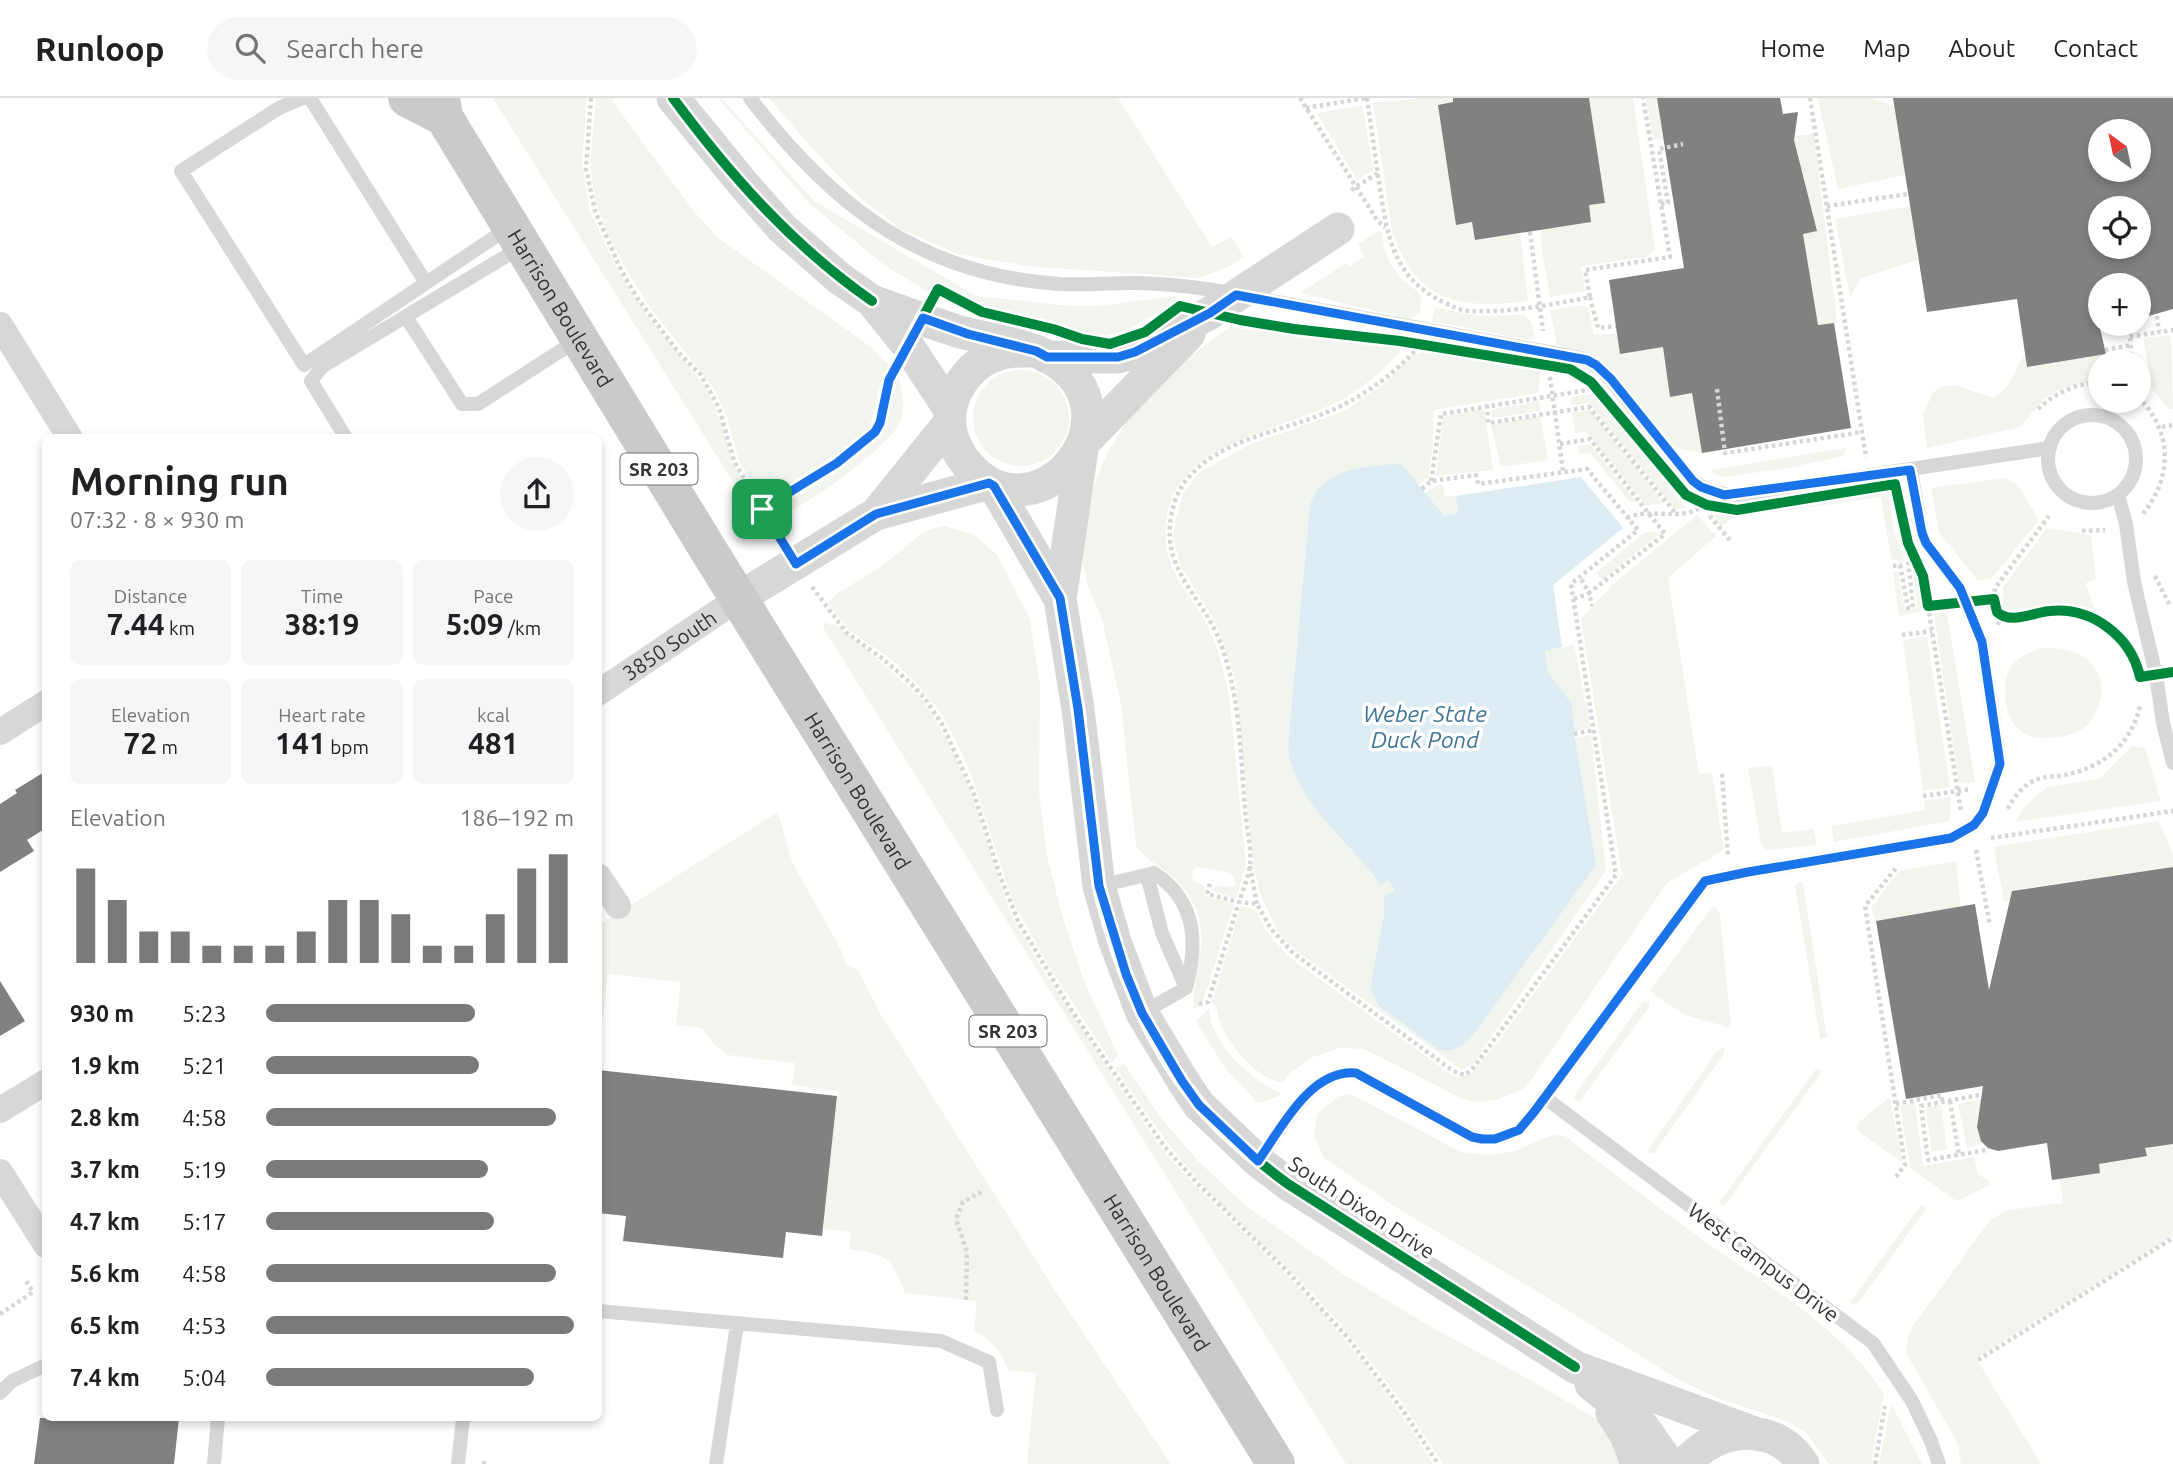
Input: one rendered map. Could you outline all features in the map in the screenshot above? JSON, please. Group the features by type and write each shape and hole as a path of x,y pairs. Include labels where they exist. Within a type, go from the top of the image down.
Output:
{"main road":[{"name":"Harrison Boulevard","path":"407,98 442,108 580,339 1276,1464"}],"street":[{"path":"673,98 782,228 839,278 872,301 953,330 1042,354 1067,370 1081,390 1087,413 1083,444"},
{"path":"876,514 950,416 959,384 983,361 998,354 1118,357 1135,352 1223,304 1338,229"},
{"path":"872,301 908,346 950,416 955,445 961,457 991,485"},
{"path":"740,598 876,514 991,485 1028,487 1050,481 1069,467 1083,444 1223,304"},
{"path":"0,325 68,434"},
{"name":"South Dixon Drive","path":"1083,444 1060,598 1074,682 1099,886 1115,942 1142,1013 1199,1105 1258,1161 1288,1184 1584,1376 1643,1427 1669,1464"},
{"name":"South Dixon Drive","path":"991,485 1060,598"},
{"name":"3850 South","path":"602,690 740,598"},
{"path":"0,732 42,706"},
{"path":"602,882 618,906"},
{"path":"0,1110 42,1084"},
{"path":"0,1172 42,1239"},
{"path":"1584,1376 1624,1431 1636,1464"},
{"name":"South Dixon Drive","path":"1584,1376 1760,1435 1788,1448 1803,1464"},
{"path":"1685,1464 1704,1445 1717,1438 1746,1433 1760,1435"}],"lane":[{"path":"303,98 279,108 181,171 304,365 426,283 518,236"},
{"path":"310,98 426,283"},
{"path":"750,98 791,148 838,196 890,233 950,262 1034,282 1178,286 1223,304 1587,360 1611,379 1693,481 1701,487 1724,495 2050,448"},
{"path":"344,434 311,381 323,366 406,317 518,236"},
{"path":"406,317 462,404 478,404 580,339"},
{"path":"2094,415 2116,422 2132,440 2136,463 2127,485 2118,495 2096,502 2073,498 2063,492 2050,472 2048,460 2050,448 2061,428 2071,421 2094,415"},
{"path":"1258,1161 1305,1096 1326,1078 1337,1073 1356,1073 1472,1137 1495,1139 1519,1130 1705,881 1951,838 1974,825 1986,806 2000,764 1982,642 1967,602 1922,533 1910,470"},
{"path":"2118,495 2173,763"},
{"path":"1099,886 1154,873 1175,891 1190,921 1194,954 1186,988 1142,1013"},
{"path":"1147,875 1162,933 1186,988"},
{"name":"West Campus Drive","path":"1544,1097 1873,1343 1912,1401 1939,1464"},
{"path":"602,1311 942,1341 989,1362 997,1410"},
{"path":"716,1464 737,1324"},
{"path":"0,1393 12,1381 42,1367"},
{"path":"214,1464 218,1421"},
{"path":"458,1464 463,1421"}],"path":[{"path":"591,98 586,169 595,211 622,272 638,299 679,353 701,375 719,408 734,461 796,564 846,632 907,680 924,697 942,724 974,794 1000,876 1019,923 1072,1012 1164,1146 1199,1185 1288,1272 1348,1338 1404,1412 1438,1464"},
{"path":"1300,98 1354,188 1386,228"},
{"path":"1306,108 1366,98 1386,228 1394,253 1420,290 1456,309 1468,311 1590,297"},
{"path":"1616,326 1598,328 1585,270 1670,257 1643,98"},
{"path":"1810,98 1867,464"},
{"path":"1661,204 1668,203 1659,149 1683,144"},
{"path":"1354,188 1378,173"},
{"path":"1827,206 1908,194"},
{"path":"1530,232 1545,341"},
{"path":"2157,316 2159,332"},
{"path":"2132,350 2130,337 2173,330"},
{"path":"1420,344 1380,383 1343,405 1325,414 1271,431 1209,460 1188,478 1178,492 1173,507 1170,534 1175,562 1214,628 1232,681 1250,866 1257,904 1270,929 1293,953 1453,1071 1465,1075 1474,1067 1616,875 1571,584 1638,530 1587,469 1478,484 1476,475 1431,481 1422,489"},
{"path":"2105,350 2131,345"},
{"path":"1536,363 1553,366 1553,395 1563,471"},
{"path":"1582,375 1605,399"},
{"path":"2038,409 2054,395 2075,386 2088,384"},
{"path":"1431,481 1441,414 1596,389"},
{"path":"1717,389 1725,453 1862,432"},
{"path":"1486,405 1488,423 1589,407 1677,515"},
{"path":"2151,410 2159,418 2167,438 2169,458 2165,481 2166,501"},
{"path":"2162,427 2173,425"},
{"path":"1560,444 1590,439 1665,534 1589,593 1573,599"},
{"path":"2142,515 2155,501 2165,481"},
{"path":"762,509 772,502"},
{"path":"1699,506 1732,543"},
{"path":"1627,518 1634,514 1677,515 1699,506 1723,509"},
{"path":"2147,509 2148,522"},
{"path":"2015,618 1999,620 1994,599 1995,587 2049,516"},
{"path":"2082,531 2105,530"},
{"path":"1893,566 1900,565 1908,608 1913,607 1908,560 1910,547"},
{"path":"1910,547 1920,568"},
{"path":"2154,574 2171,610"},
{"path":"1580,577 1589,593 1592,606"},
{"path":"2171,610 2173,589"},
{"path":"1961,813 1927,601 1967,602 1994,599"},
{"path":"1902,635 1932,631"},
{"path":"2007,811 2012,800 2042,778 2089,768 2110,756 2134,728 2140,702 2140,677 2156,675"},
{"path":"1574,734 1592,731"},
{"path":"1722,774 1728,857"},
{"path":"2027,775 2029,785"},
{"path":"1923,796 1976,788"},
{"path":"1994,836 2173,811"},
{"path":"1965,853 1976,850 1998,830"},
{"path":"1976,850 1990,926"},
{"path":"1208,1002 1250,866"},
{"path":"1896,1177 1905,1165 1865,906 1896,867 1906,866"},
{"path":"1211,880 1207,894 1257,904"},
{"path":"1896,1104 1942,1095 1942,1102"},
{"path":"1979,1096 1921,1106 1928,1160 1987,1150"},
{"path":"1950,1101 1959,1155"},
{"path":"966,1300 967,1252 956,1219 963,1202 981,1192"},
{"path":"1978,1360 2173,1238"},
{"path":"0,1314 33,1292 24,1278"},
{"path":"1875,1464 1885,1406"}],"shaded area":[{"path":"493,98 587,98 582,163 590,211 620,275 651,320 707,389 732,460 753,496 750,509"},
{"path":"596,98 613,98 612,101 693,210 717,237 871,347 891,367 871,428 841,454 764,501 739,461 727,417 714,389 649,306 610,239 596,204 590,167"},
{"path":"718,98 721,98 814,201 976,296 1069,306 1099,306 1176,296 1175,302 1129,329 1098,338 1081,337 1055,325 967,300 937,282 934,282 928,292 883,264 810,204"},
{"path":"769,98 1118,98 1212,247 1231,237 1244,257 1228,267 1199,278 1026,266 958,254 900,229 857,195"},
{"path":"1453,98 1453,103 1438,105 1456,224 1472,222 1475,240 1520,233 1528,301 1481,304 1461,302 1444,296 1428,287 1414,274 1402,255 1392,232 1373,103"},
{"path":"1589,98 1633,98 1655,250 1647,257 1581,266 1585,291 1550,297 1541,246 1541,230 1591,222 1589,205 1604,203"},
{"path":"1646,98 1657,98 1663,138 1653,140"},
{"path":"1818,98 1871,98 1894,106 1905,175 1838,189"},
{"path":"1362,106 1374,170 1357,180 1317,113"},
{"path":"1814,134 1837,322 1818,325 1803,234 1817,231 1794,140 1794,136"},
{"path":"1910,206 1918,260 1861,278 1850,297 1835,219"},
{"path":"1378,231 1383,232 1385,250 1393,268 1421,297 1420,313 1411,319 1300,293 1343,265 1347,263 1350,266 1364,257 1358,244"},
{"path":"1588,306 1594,335 1617,333 1621,354 1663,347 1670,397 1692,393 1702,453 1680,449 1669,443 1598,357 1557,345 1550,310"},
{"path":"1435,307 1477,316 1524,315 1531,322 1535,338 1529,340 1432,321"},
{"path":"1230,327 1288,335 1386,340 1398,345 1400,352 1369,381 1343,399 1219,450 1195,467 1177,488 1167,515 1169,560 1210,631 1226,681 1246,865 1236,898 1211,891 1215,886 1237,887 1231,873 1196,867 1192,872 1193,881 1205,886 1204,896 1234,904 1202,1005 1193,1009 1201,945 1198,916 1192,900 1180,884 1136,846 1121,704 1102,619 1088,586 1081,547 1090,495 1104,460 1126,422 1184,361"},
{"path":"2171,335 2173,409 2169,409 2152,389 2151,350 2145,350 2143,338"},
{"path":"1421,352 1448,353 1541,369 1538,393 1434,410 1428,477 1419,485 1400,463 1361,469 1325,483 1310,504 1289,756 1313,805 1370,869 1381,886 1388,880 1396,890 1384,897 1384,914 1370,990 1575,738 1591,735 1606,871 1471,1066 1461,1069 1299,953 1279,934 1261,896 1254,870 1235,677 1215,622 1181,567 1173,537 1184,491 1200,472 1251,444 1344,411 1386,382 1410,357"},
{"path":"2025,352 2027,367 2088,357 2088,382 2065,387 2045,398 2020,427 1927,448 1923,415 1933,392 1941,387 1955,385 1993,398 2008,386"},
{"path":"1021,370 1039,374 1055,384 1065,400 1069,418 1065,436 1055,452 1039,462 1021,466 1003,462 987,452 977,436 973,418 977,400 987,384 1003,374"},
{"path":"899,378 903,408 898,426 890,437 820,493 785,514 772,518 771,513 784,505 782,501 835,469 873,440 884,419 892,382"},
{"path":"1593,394 1686,508 1675,509 1589,403 1572,405 1570,397"},
{"path":"1539,401 1541,411 1492,418 1491,410"},
{"path":"1484,409 1493,470 1436,476 1443,417"},
{"path":"1590,410 1664,503 1647,506 1586,432 1575,433 1572,413"},
{"path":"1540,416 1548,460 1501,467 1491,425"},
{"path":"1590,444 1636,502 1630,502 1590,453 1579,454 1578,446"},
{"path":"1846,448 1843,456 1788,468 1723,477 1711,470"},
{"path":"2005,478 2018,485 2039,520 1991,579 1978,580 1939,533 1931,488"},
{"path":"1443,484 1445,497 1456,496 1458,513 1443,516 1425,493"},
{"path":"1888,490 1894,533 1904,555 1903,562 1891,559 1881,497 1733,518 1721,527 1712,512"},
{"path":"1697,515 1716,536 1668,578 1699,774 1712,773 1724,850 1667,883 1526,1087 1518,1091 1488,1101 1463,1099 1364,1049 1340,1048 1313,1057 1293,1071 1282,1083 1253,1067 1230,1042 1212,1002 1241,906 1256,910 1266,931 1288,956 1452,1075 1460,1077 1472,1073 1496,1044 1622,875 1581,619 1612,585"},
{"path":"945,526 974,535 997,555 1030,619 1040,685 1039,792 1047,856 1062,915 1084,981 1118,1055 1112,1063 1048,965 1013,902 973,780 942,714 894,662 847,628 828,603 838,593 882,566 920,535"},
{"path":"2047,528 2091,535 2096,579 2086,583 2094,609 2067,603 2003,611 2003,587"},
{"path":"1645,532 1660,533 1602,580 1596,573"},
{"path":"1912,562 1917,567 1923,611 1899,616 1893,572 1898,572 1905,610 1917,608"},
{"path":"1947,613 1975,782 1959,784 1934,614"},
{"path":"824,622 836,625 865,648 923,700 931,712 970,790 1010,912 1040,965 1156,1141 1200,1190 1301,1289 1381,1386 1433,1464 1346,1464 824,629"},
{"path":"1927,637 1950,787 1923,791 1903,640"},
{"path":"1574,645 1591,728 1574,731 1572,704 1548,672 1545,651"},
{"path":"2043,648 2077,653 2090,662 2100,678 2101,694 2095,715 2086,726 2069,735 2049,738 2031,736 2017,728 2009,713 2005,691 2008,673 2024,655"},
{"path":"2132,746 2145,748 2161,801 2015,822 2025,806 2047,787 2099,779"},
{"path":"1772,766 1782,833 1814,829 1817,845 1767,850 1761,844 1748,768"},
{"path":"1951,797 1950,821 1834,842 1831,826 1925,810 1924,801"},
{"path":"778,812 792,862 841,950 846,965 858,970 880,1013 1056,1292 1171,1464 1027,1464 1036,1373 1008,1370 995,1347 974,1331 977,1301 905,1293 886,1259 872,1253 849,1249 851,1232 822,1228 838,1091 792,1085 795,1063 727,1055 702,1028 676,1025 681,982 608,974 602,1027 602,923"},
{"path":"2158,821 2173,853 2173,867 2012,890 2010,900 2004,902 1994,847"},
{"path":"1956,861 1961,907 1876,921 1871,908 1899,871"},
{"path":"1803,883 1827,1038 1820,1039 1795,885"},
{"path":"1712,907 1720,914 1731,1028 1685,1015 1653,994 1651,989"},
{"path":"1643,1001 1649,1002 1649,1007 1580,1101 1576,1100 1574,1096"},
{"path":"1209,1009 1211,1023 1232,1057 1250,1074 1281,1094 1258,1103 1226,1069 1197,1020"},
{"path":"1725,1046 1724,1054 1654,1153 1649,1153 1648,1150 1717,1051"},
{"path":"1124,1064 1162,1119 1197,1160 1246,1206 1343,1274 1601,1422 1621,1464 1443,1464 1394,1392 1339,1323 1308,1288 1224,1208 1183,1162 1115,1068"},
{"path":"1816,1069 1820,1069 1821,1073 1724,1206 1719,1203"},
{"path":"1351,1094 1461,1152 1503,1153 1546,1137 1565,1136 1688,1229 1803,1310 1847,1348 1884,1394 1871,1464 1829,1464 1807,1434 1789,1422 1718,1398 1679,1380 1397,1208 1323,1157 1314,1134 1317,1114 1339,1096"},
{"path":"1890,1097 1902,1162 1860,1133 1857,1126"},
{"path":"1981,1099 1977,1128 1984,1144 1967,1148 1958,1104"},
{"path":"1915,1102 1923,1166 1974,1157 1978,1175 1989,1180 1989,1185 1955,1200 1910,1168 1900,1106"},
{"path":"1941,1105 1947,1149 1932,1152 1925,1108"},
{"path":"2173,1144 2173,1236 1976,1358 2041,1464 1961,1464 1958,1444 1906,1353 1913,1326 1991,1219 2008,1210 2063,1203 2060,1179 2100,1173 2099,1164 2146,1155 2145,1148"},
{"path":"1923,1205 1926,1209 1856,1306 1850,1302 1920,1206"},
{"path":"1891,1403 1922,1464 1879,1464"}],"water":[{"name":"Weber State Duck Pond","path":"1401,463 1444,516 1458,513 1456,496 1581,477 1623,528 1553,585 1562,647 1545,651 1548,672 1572,704 1596,865 1473,1035 1453,1050 1438,1049 1378,1005 1370,989 1384,914 1384,897 1395,890 1388,880 1381,886 1315,808 1295,774 1289,753 1310,504 1317,491 1336,475 1361,468"}],"building":[{"path":"1453,98 1589,98 1605,203 1589,205 1591,222 1475,240 1472,222 1456,225 1438,105 1453,102"},
{"path":"1657,98 1780,98 1783,114 1798,112 1794,140 1817,231 1803,234 1818,325 1834,323 1851,428 1702,453 1692,393 1670,397 1663,347 1620,354 1609,280 1684,268"},
{"path":"1893,98 2173,98 2173,309 2151,315 2151,273 2088,273 2088,336 2102,336 2105,350 2088,350 2088,357 2027,367 2017,299 1927,312"},
{"path":"42,773 42,831 27,840 34,851 0,872 0,804 17,793 15,790"},
{"path":"2173,867 2173,1144 2145,1148 2147,1156 2099,1164 2100,1173 2052,1180 2047,1143 1998,1151 1988,1148 1981,1141 1977,1127 1983,1086 1906,1099 1876,921 1975,904 1989,990 2012,891"},
{"path":"0,981 25,1021 0,1036"},
{"path":"602,1070 837,1096 822,1236 786,1232 783,1258 623,1241 626,1216 602,1213"},
{"path":"40,1418 42,1421 179,1421 174,1464 34,1464"}],"cycle path":[{"path":"673,98 764,208 816,257 872,301"},
{"path":"762,509 837,463 875,432 889,380 938,289 982,312 1110,344 1145,332 1180,306 1294,329 1400,341 1570,369 1591,382 1686,495 1707,505 1737,510 1895,484 1908,543 1923,576 1928,606 1994,599 1997,612 2003,616 2016,618 2050,611 2081,614 2095,619 2119,637 2135,662 2140,677 2173,672"},
{"path":"1060,599 1078,709 1099,886 1126,973 1165,1056 1200,1105 1220,1127 1288,1184 1575,1367"}],"route":[{"path":"1236,295 1576,357 1587,360 1604,372 1693,481 1712,492 1737,495 1910,470 1926,543 1960,588 1982,642 2000,764 1983,813 1974,825 1958,836 1705,881 1534,1112 1519,1130 1508,1136 1495,1139 1472,1137 1356,1073 1337,1073 1316,1085 1305,1096 1258,1161 1199,1105 1182,1081 1142,1013 1126,974 1099,886 1069,642 1060,598 994,486 989,483 876,514 796,564 762,509 837,463 875,432 880,423 889,380 923,318 953,330 1036,351 1047,357 1118,357 1135,352 1210,313 1236,295"}]}
